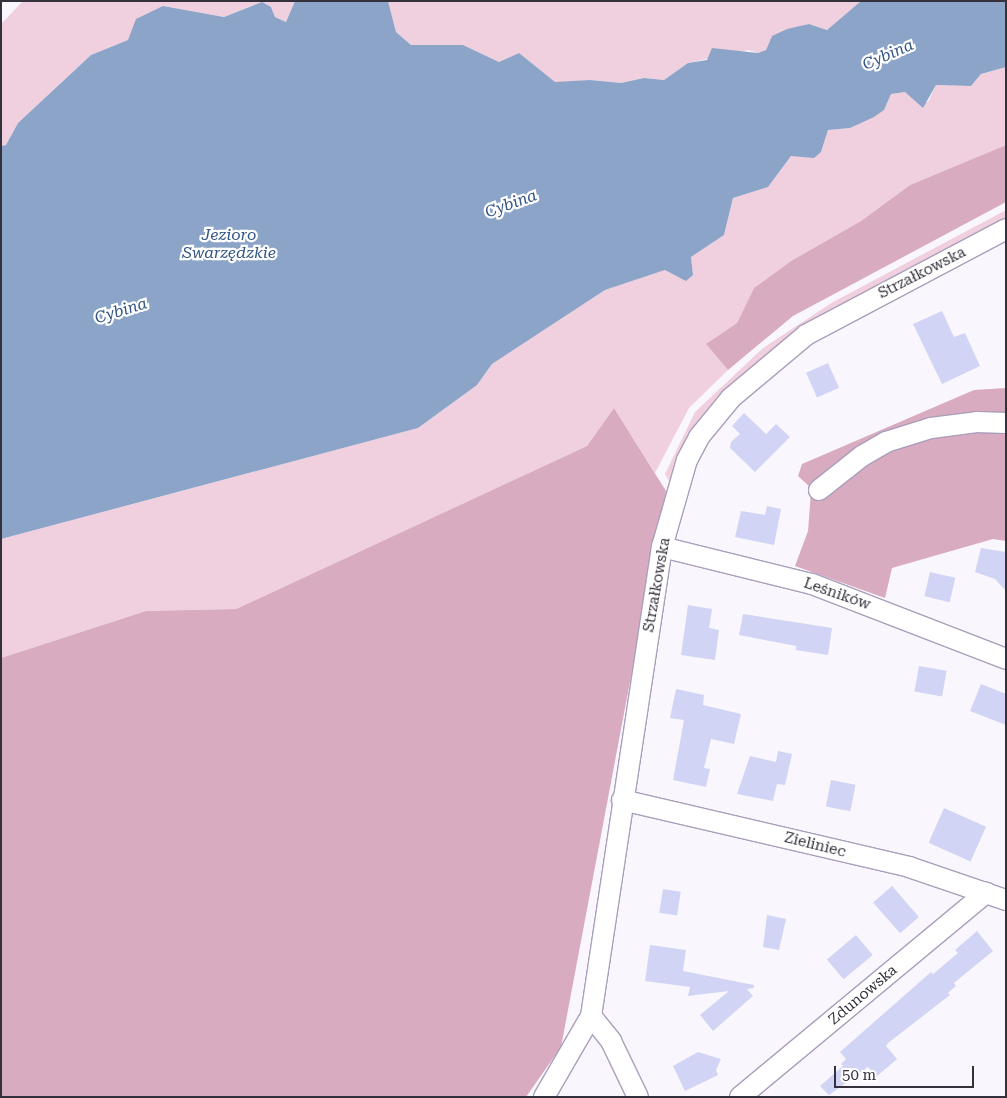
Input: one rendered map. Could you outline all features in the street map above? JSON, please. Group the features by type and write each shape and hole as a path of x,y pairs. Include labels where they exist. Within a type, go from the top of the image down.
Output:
{"street":[{"name":"Strzałkowska","path":"544,1097 591,1016 622,800 662,547 687,460 700,437 732,398 791,346 827,322 1006,229"},
{"path":"819,490 862,456 886,442 932,428 977,422 1006,423"},
{"name":"Leśników","path":"662,547 812,584 1006,659"},
{"name":"Zieliniec","path":"622,800 908,867 1006,900"},
{"name":"Zdunowska","path":"740,1097 986,893"},
{"path":"591,1016 611,1041 638,1097"}],"shaded area":[{"path":"23,1 295,1 286,22 275,17 271,7 253,5 224,17 163,6 128,40 91,55 18,123 6,145 1,146 1,24"},
{"path":"388,1 861,1 827,30 809,24 772,36 766,50 758,53 748,50 688,63 664,80 644,78 621,83 590,80 555,83 519,53 499,62 463,45 411,45 396,32"},
{"path":"1006,67 1006,145 910,185 861,221 791,261 754,288 737,323 706,344 728,370 689,408 655,473 614,408 587,446 236,609 146,611 1,658 1,539 418,428 477,385 492,364 605,290 665,270 693,275 691,257 724,235 733,198 768,187 791,156 821,152 828,130 850,128 884,110 891,94 905,92 928,102 936,85 971,86 981,74"},
{"path":"1006,145 1006,202 793,316 728,370 706,344 737,323 754,288 791,261 861,221 910,185"},
{"path":"1006,210 1006,221 852,301 681,450 669,481 665,474 695,412 763,348 833,302"},
{"path":"1006,388 1006,541 993,539 892,568 885,598 795,566 808,531 810,505 811,488 798,476 802,464 974,390"},
{"path":"614,408 666,491 561,1047 526,1097 1,1097 1,658 146,611 236,609 587,446"}],"water":[{"name":"Jezioro Swarzędzkie","path":"295,1 388,1 396,32 411,45 463,45 499,62 519,53 555,82 590,80 621,83 644,78 664,80 688,63 707,60 712,48 758,53 766,50 772,36 787,29 809,24 827,30 861,1 1006,1 1006,67 981,74 971,86 936,85 923,108 905,92 891,94 884,110 874,117 850,128 828,130 821,152 814,158 791,156 768,187 733,198 724,235 691,257 693,275 686,281 665,270 605,290 492,364 477,385 418,428 1,539 1,146 6,145 18,123 91,55 128,40 136,19 163,6 224,17 262,2 271,7 275,17 286,22"}],"building":[{"path":"942,311 954,337 965,333 980,366 942,384 913,324"},
{"path":"828,363 839,388 817,397 806,373"},
{"path":"744,413 766,434 776,424 790,437 755,472 730,448 731,442 740,434 732,426"},
{"path":"767,506 781,509 774,545 735,537 741,511 765,515"},
{"path":"981,548 1006,552 1006,591 995,579 975,572"},
{"path":"930,572 955,578 950,602 924,596"},
{"path":"688,605 712,609 709,628 719,630 715,660 681,655"},
{"path":"743,614 832,628 828,655 796,650 796,646 739,635"},
{"path":"919,666 947,671 942,696 914,692"},
{"path":"981,684 1006,694 1006,725 970,711"},
{"path":"676,689 704,695 703,705 741,714 734,744 711,739 704,768 710,769 706,787 673,780 684,720 670,718"},
{"path":"778,751 792,754 785,785 777,784 773,801 737,794 750,756 776,762"},
{"path":"831,780 856,785 850,811 826,807"},
{"path":"944,808 986,827 971,861 929,843"},
{"path":"892,886 919,917 900,933 873,902"},
{"path":"663,889 681,892 677,916 659,913"},
{"path":"767,915 786,919 779,950 763,947"},
{"path":"977,931 993,951 954,983 956,986 948,993 950,995 888,1043 886,1046 897,1059 876,1077 868,1067 829,1095 820,1086 843,1066 841,1064 846,1059 840,1052 931,972 933,974 958,953 955,950"},
{"path":"856,935 873,955 844,979 827,959"},
{"path":"650,945 686,950 683,971 754,985 754,988 747,989 753,996 713,1031 700,1015 729,991 688,996 690,987 645,981"},
{"path":"698,1052 721,1059 716,1070 718,1075 685,1091 673,1066"}],"water label":[{"name":"Cybina","path":"888,55"},
{"name":"Cybina","path":"511,204"},
{"name":"Cybina","path":"121,311"}]}
